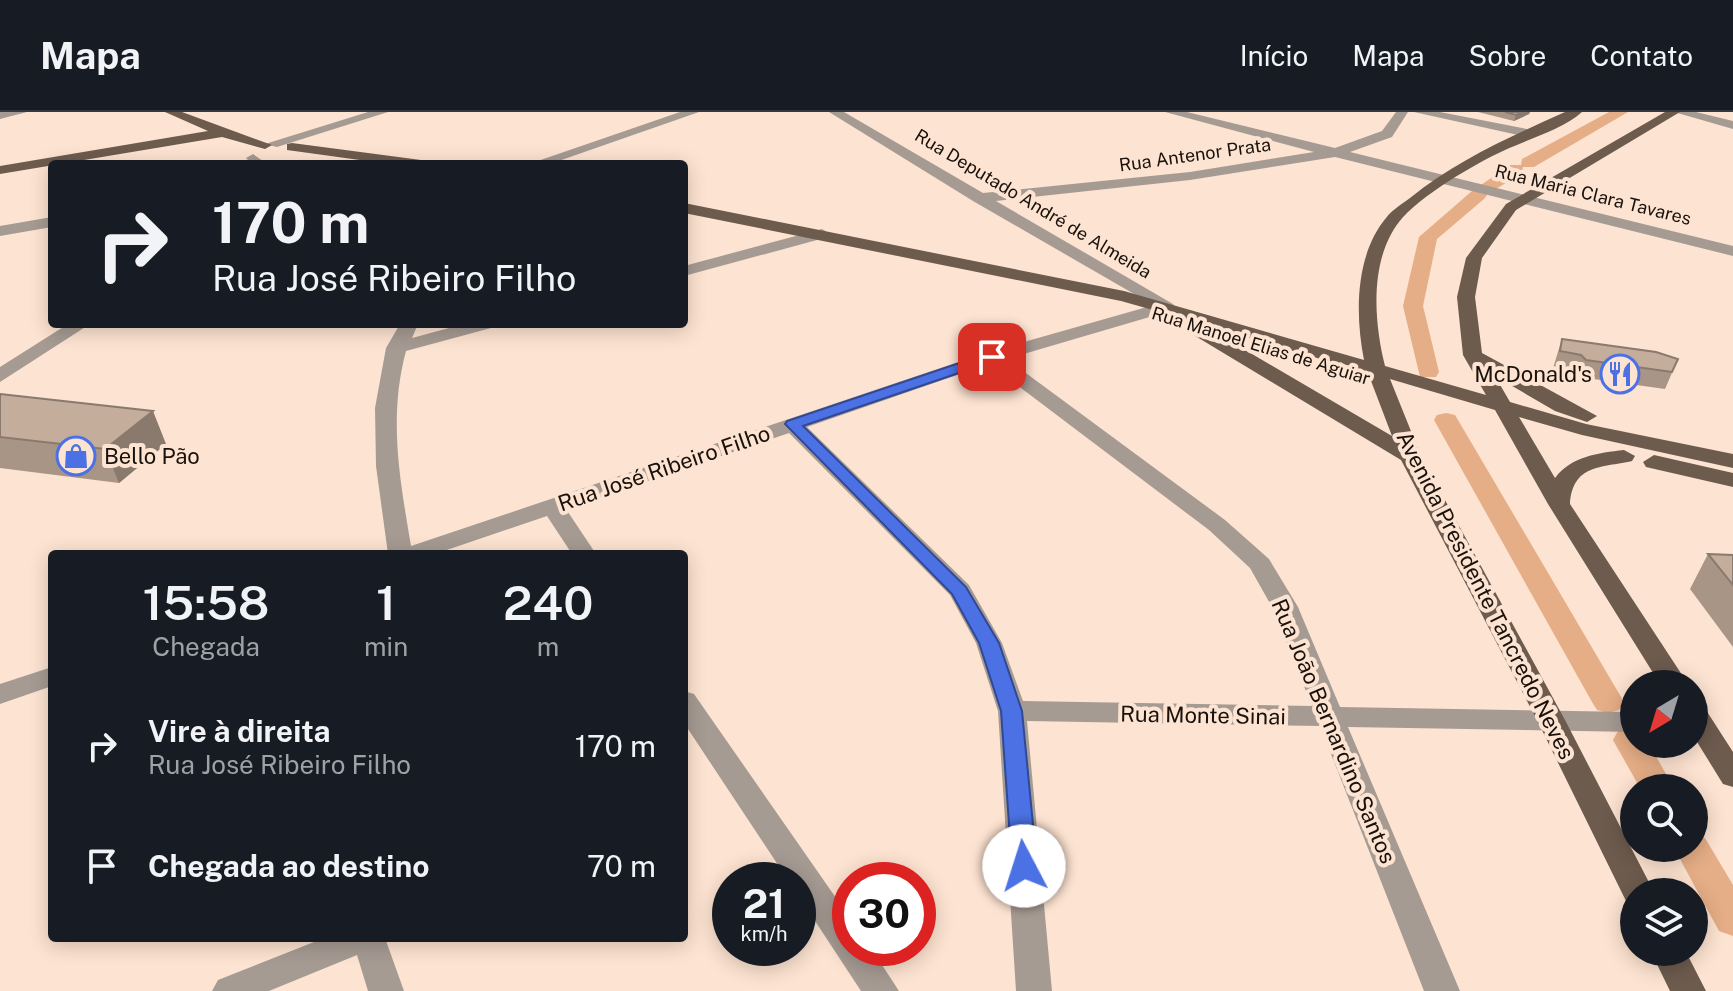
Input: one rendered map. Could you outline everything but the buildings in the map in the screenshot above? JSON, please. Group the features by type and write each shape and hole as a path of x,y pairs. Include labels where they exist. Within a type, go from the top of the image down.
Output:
{"main road":[{"path":"171,112 227,134 269,145 389,160"},
{"name":"Avenida Presidente Tancredo Neves","path":"1576,112 1527,133 1442,179 1392,220 1375,256 1368,295 1376,366 1410,456 1560,720 1632,878"},
{"path":"1665,670 1559,504 1473,355 1466,297 1474,258 1511,207 1677,112"},
{"path":"0,161 207,126"},
{"path":"227,134 254,158"},
{"path":"63,160 227,134"},
{"path":"254,158 269,145"},
{"path":"254,158 292,146"},
{"path":"0,170 48,162"},
{"name":"Rua Manoel Elias de Aguiar","path":"688,209 1010,272 1167,308 1313,350 1354,355 1376,366 1507,413"},
{"name":"Rua Manoel Elias de Aguiar","path":"1010,272 1188,324 1376,366"},
{"path":"1188,324 1410,456"},
{"path":"1473,355 1562,407 1683,452"},
{"path":"1507,413 1733,461"},
{"path":"1507,413 1624,456 1733,480"},
{"path":"1559,504 1558,491 1572,470 1586,463 1624,456"},
{"path":"1708,739 1733,776"},
{"path":"1675,966 1688,991"}],"street":[{"path":"0,115 21,112"},
{"path":"292,146 382,112"},
{"path":"548,160 693,112"},
{"name":"Rua Deputado André de Almeida","path":"835,112 1167,308"},
{"name":"Rua Maria Clara Tavares","path":"1171,112 1733,251"},
{"name":"Rua Antenor Prata","path":"978,198 1190,176 1338,152 1387,134 1402,112"},
{"path":"1420,112 1527,133"},
{"path":"1677,112 1733,125"},
{"path":"0,231 48,223"},
{"path":"688,270 822,234"},
{"name":"Rua José Ribeiro Filho","path":"423,550 992,357 1147,312"},
{"path":"0,376 75,328"},
{"path":"399,550 382,427 386,382 395,348 407,328"},
{"path":"395,348 470,328"},
{"name":"Rua João Bernardino Santos","path":"992,357 1217,525 1260,564 1285,607 1442,991"},
{"path":"792,424 960,591 989,643 1012,711 1034,991"},
{"path":"552,506 581,550"},
{"path":"0,694 48,677"},
{"path":"688,707 832,919"},
{"name":"Rua Monte Sinai","path":"1012,711 1620,722"},
{"path":"230,991 355,942"},
{"path":"367,942 386,991"},
{"path":"864,966 881,991"}],"waterway":[{"path":"1528,163 1620,112"},
{"path":"1490,185 1516,169"},
{"path":"1428,372 1413,306 1428,237 1478,195"},
{"path":"1446,420 1608,702"},
{"path":"1640,758 1649,774"},
{"path":"1700,862 1733,920"}],"place":[{"name":"McDonald's","path":"1620,374"},
{"name":"Bello Pão","path":"76,456"}],"route":[{"path":"992,357 792,424 960,591 989,643 1012,711 1024,866"}]}
